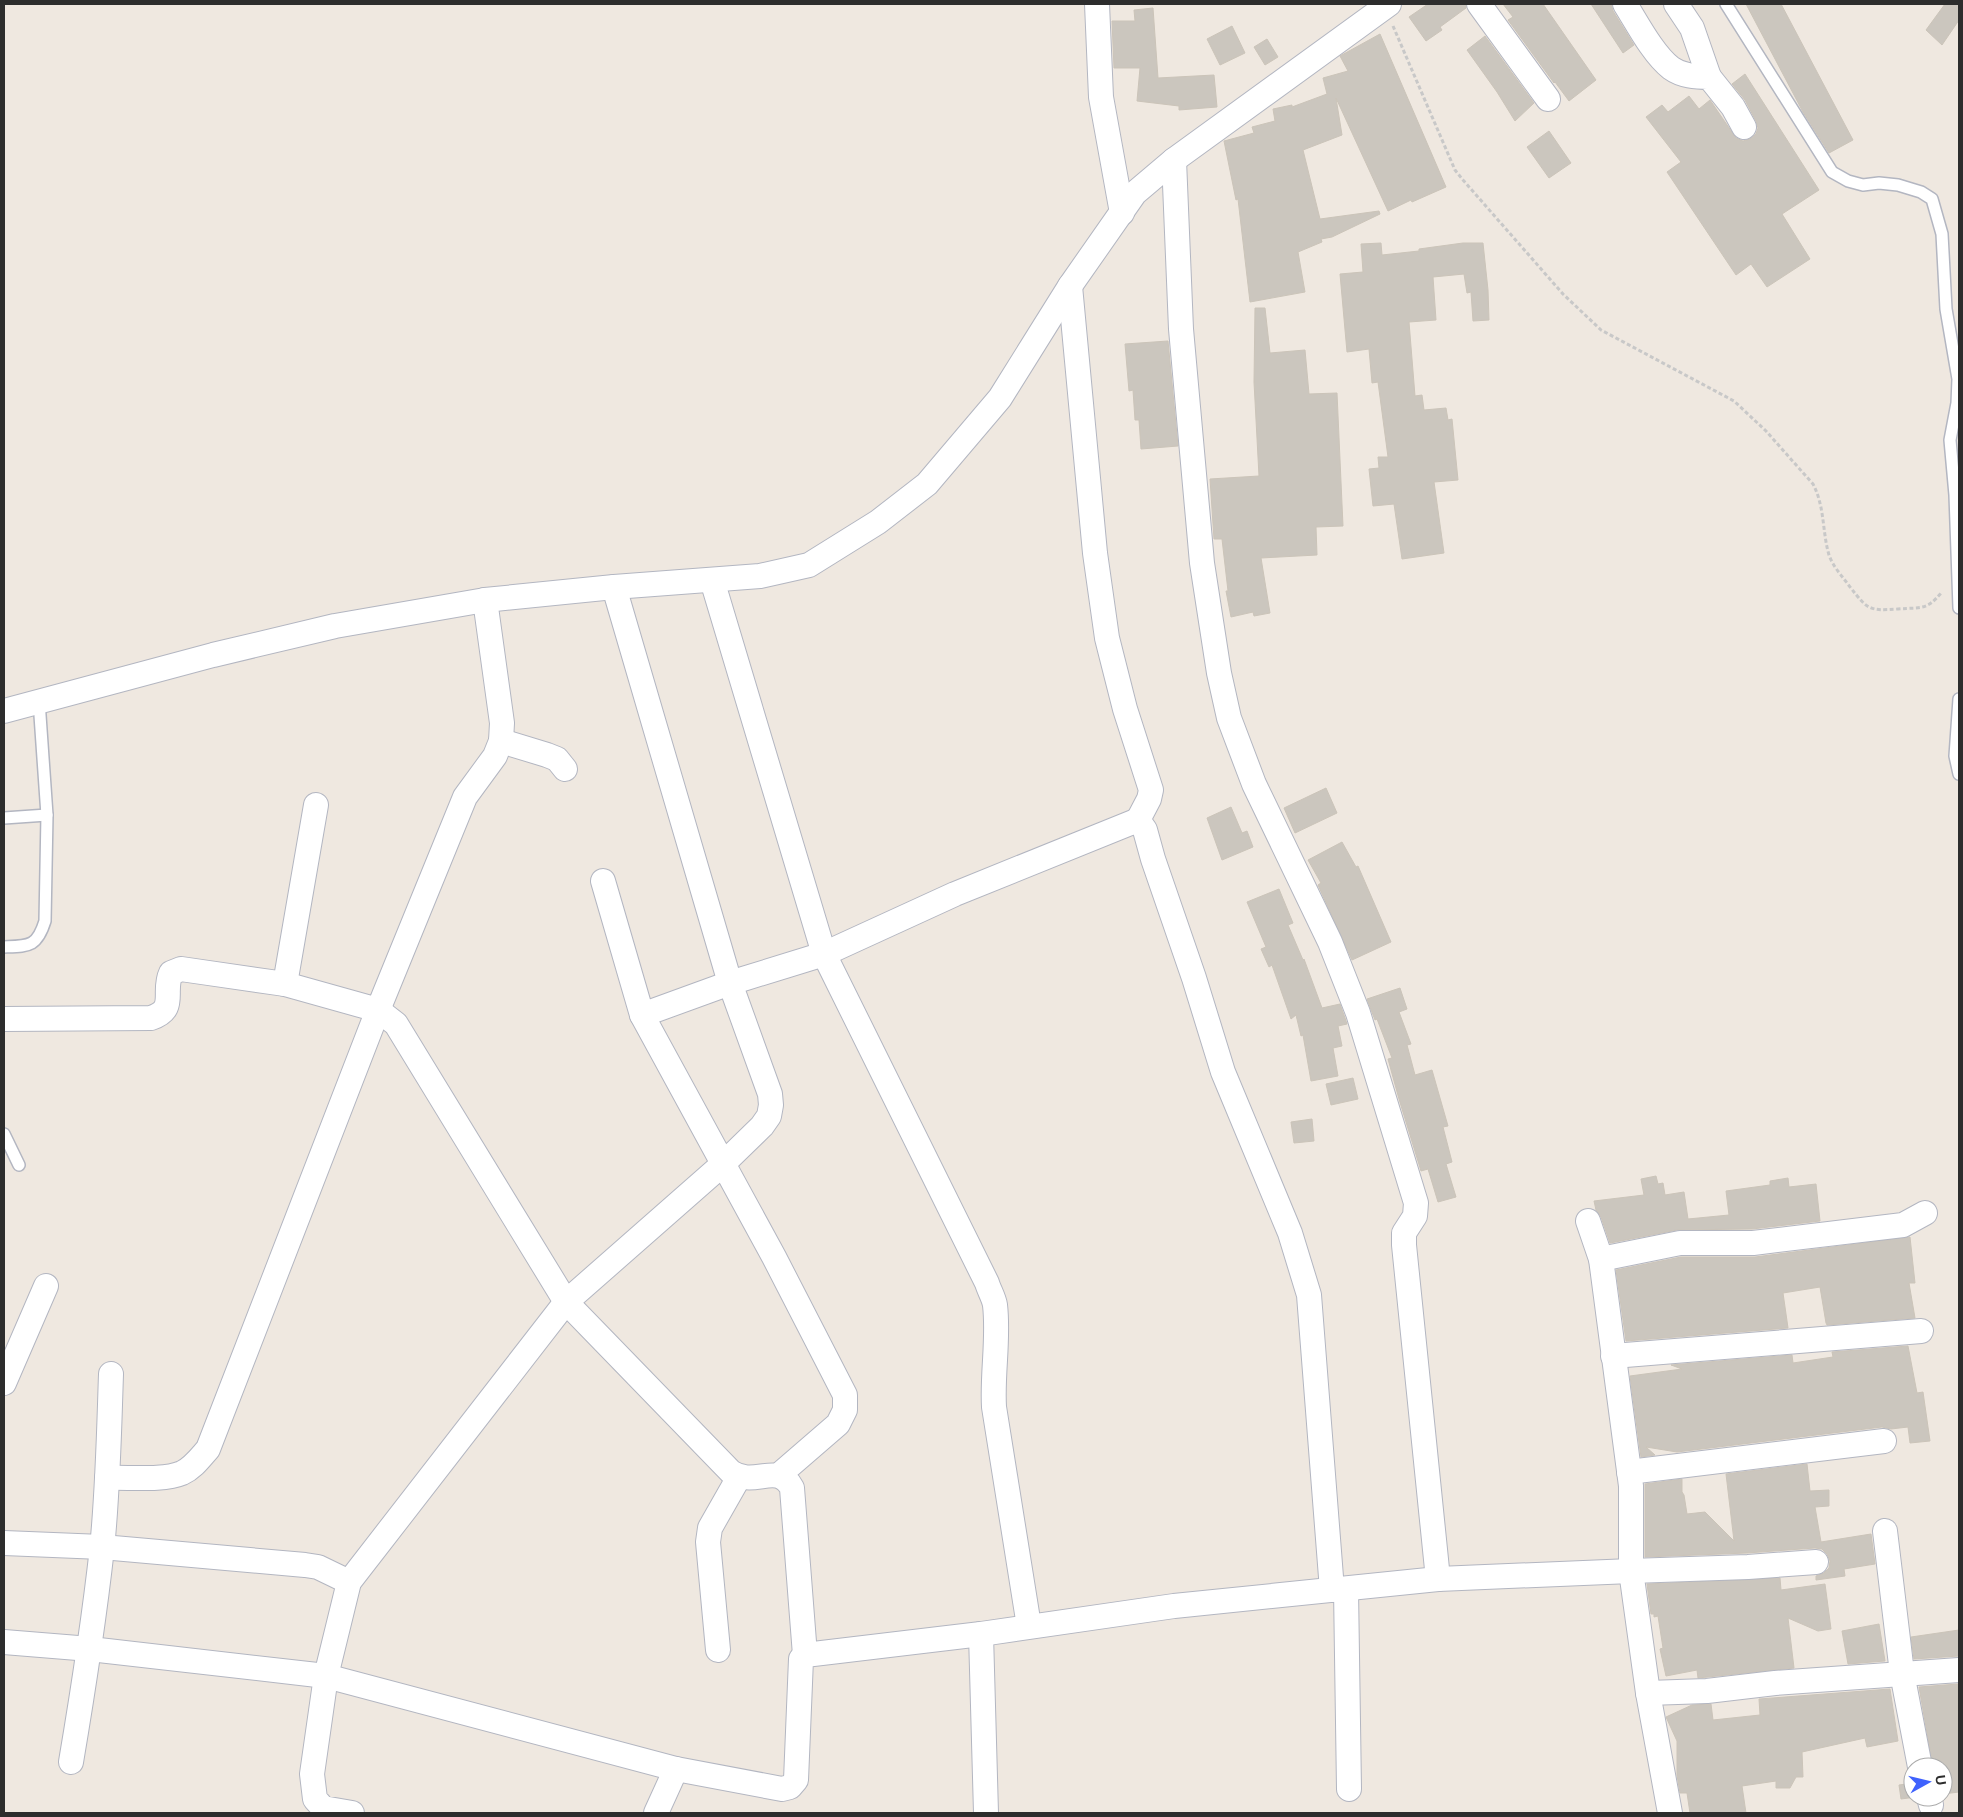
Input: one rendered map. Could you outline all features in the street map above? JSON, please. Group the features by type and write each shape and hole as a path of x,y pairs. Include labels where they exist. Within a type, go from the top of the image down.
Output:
{"street":[{"path":"1096,4 1100,97 1122,213"},
{"path":"1479,4 1548,99"},
{"path":"1624,4 1650,44 1671,68 1692,77 1709,78"},
{"path":"1676,4 1692,28 1709,78 1733,106 1744,127"},
{"path":"4,711 39,700 213,655 335,626 485,600 614,587 760,576 809,565 878,522 927,484 1000,398 1070,286 1136,193 1174,160 1375,9"},
{"path":"1174,160 1181,329 1190,436 1202,564 1219,673 1229,718 1254,784 1330,942 1358,1013 1416,1203 1415,1216 1404,1233 1404,1245 1438,1579"},
{"path":"642,1016 730,983 824,954 955,894 1138,820 1149,799 1151,790 1125,709 1107,638 1093,534 1070,286"},
{"path":"712,580 824,954 986,1283 994,1303 996,1324 994,1407 1029,1626"},
{"path":"352,1813 322,1808 315,1799 312,1788 312,1774 326,1676 349,1582 566,1302 723,1164 762,1126 769,1116 770,1094 730,983 614,587"},
{"path":"107,1478 163,1476 181,1473 196,1463 208,1449 378,1010 465,797 495,756 501,741 502,723 485,600"},
{"path":"501,741 547,755 557,760 565,769"},
{"path":"285,984 316,805"},
{"path":"1138,820 1145,830 1223,1072 1290,1233 1309,1295 1339,1589 1348,1789"},
{"path":"4,1019 151,1018 162,1014 168,1006 166,982 171,972 181,969 285,984 378,1010 396,1024 412,1048 566,1302 731,1472 739,1477 748,1479 778,1475 838,1424 845,1410 845,1395 774,1258 642,1016 603,881"},
{"path":"1601,1259 1680,1243 1753,1243 1903,1225 1925,1213"},
{"path":"1588,1221 1601,1259 1631,1486 1632,1571 1648,1693 1670,1813"},
{"path":"4,1383 46,1286"},
{"path":"1613,1356 1921,1331"},
{"path":"71,1762 90,1649 102,1547 111,1374"},
{"path":"1629,1472 1884,1442"},
{"path":"778,1475 787,1480 792,1488 805,1656"},
{"path":"718,1650 708,1542 710,1528 739,1477"},
{"path":"1885,1531 1902,1673 1918,1757"},
{"path":"4,1543 102,1547 318,1566 349,1582"},
{"path":"4,1642 90,1649 326,1676 676,1769 782,1789 790,1787 796,1780 801,1660 805,1656 980,1634 1174,1606 1438,1579 1748,1567 1816,1562"},
{"path":"980,1634 986,1813"},
{"path":"1648,1693 1707,1691 1775,1683 1959,1670"},
{"path":"656,1813 676,1769"}],"lane":[{"path":"1726,4 1832,172 1848,181 1863,186 1879,183 1907,186 1932,199 1942,234 1946,309 1958,379 1957,403 1950,440 1955,496 1959,608"},
{"path":"1959,699 1955,756 1959,774"},
{"path":"4,947 26,946 35,942 41,934 45,921 47,815 39,700"},
{"path":"4,818 47,815"},
{"path":"4,1134 19,1165"}],"path":[{"path":"1375,9 1455,170 1463,180 1562,294 1590,321 1601,330 1734,401 1766,431 1813,484 1821,505 1830,555 1836,568 1863,604 1872,610 1923,607 1931,604 1957,574"}],"building":[{"path":"1428,4 1466,4 1466,8 1440,27 1442,30 1426,41 1409,17"},
{"path":"1503,4 1543,4 1596,80 1569,101 1508,20 1513,17"},
{"path":"1591,4 1611,4 1613,11 1634,45 1623,53"},
{"path":"1746,4 1781,4 1853,140 1829,153 1803,112"},
{"path":"1945,4 1959,4 1959,20 1942,45 1926,30"},
{"path":"1153,8 1158,78 1214,75 1217,107 1179,110 1179,106 1137,101 1140,68 1114,68 1112,21 1135,21 1134,10"},
{"path":"1232,26 1245,53 1220,65 1207,39"},
{"path":"1380,34 1446,187 1388,211 1336,98 1342,135 1303,150 1320,219 1379,211 1380,214 1332,237 1321,239 1322,242 1298,252 1305,292 1250,302 1238,199 1236,200 1224,141 1254,133 1252,127 1275,121 1273,109 1292,105 1292,107 1327,94 1323,78 1348,71 1340,56"},
{"path":"1485,36 1534,103 1515,121 1467,50"},
{"path":"1267,39 1278,57 1265,65 1254,47"},
{"path":"1745,74 1819,190 1782,214 1810,259 1767,287 1751,264 1736,275 1667,172 1681,162 1646,117 1662,105 1668,112 1689,96 1699,109 1710,100 1736,138 1743,141 1750,139 1756,134 1758,128 1756,121 1745,100 1732,84"},
{"path":"1549,131 1571,163 1549,178 1527,147"},
{"path":"1381,243 1382,255 1463,243 1483,243 1488,290 1489,320 1473,321 1471,292 1467,293 1464,274 1433,277 1436,320 1409,322 1415,396 1422,395 1424,410 1446,408 1448,420 1452,419 1458,480 1434,482 1444,553 1402,559 1394,504 1373,506 1369,469 1379,468 1378,457 1388,457 1378,382 1372,383 1369,349 1347,352 1340,274 1363,272 1361,244"},
{"path":"1255,308 1265,308 1270,353 1305,350 1309,394 1337,393 1343,526 1316,527 1317,555 1261,558 1270,613 1254,616 1253,612 1231,617 1226,591 1228,591 1222,539 1214,539 1210,479 1259,476 1254,382"},
{"path":"1168,341 1178,446 1141,449 1139,420 1135,420 1133,390 1129,391 1125,344"},
{"path":"1326,788 1337,813 1295,833 1284,808"},
{"path":"1231,807 1242,833 1247,831 1253,847 1222,860 1207,818"},
{"path":"1342,842 1356,867 1358,866 1391,942 1352,960 1318,885 1321,883 1308,860"},
{"path":"1279,889 1293,923 1288,925 1304,959 1322,1008 1340,1004 1347,1024 1338,1026 1342,1046 1333,1048 1338,1076 1311,1081 1303,1035 1301,1036 1296,1015 1291,1019 1272,965 1269,967 1261,949 1266,947 1247,902"},
{"path":"1400,988 1407,1009 1399,1012 1411,1044 1407,1045 1415,1075 1432,1070 1448,1126 1443,1127 1452,1162 1446,1164 1456,1197 1438,1202 1428,1169 1421,1171 1388,1059 1392,1058 1367,999"},
{"path":"1353,1078 1358,1099 1331,1105 1326,1084"},
{"path":"1312,1119 1314,1141 1294,1143 1291,1122"},
{"path":"1656,1176 1658,1184 1663,1183 1665,1195 1684,1192 1688,1219 1729,1215 1726,1191 1770,1185 1770,1181 1788,1178 1789,1187 1816,1184 1820,1221 1752,1229 1677,1230 1610,1243 1594,1201 1644,1195 1641,1179"},
{"path":"1910,1237 1915,1283 1909,1283 1915,1318 1827,1325 1820,1287 1783,1293 1788,1328 1626,1341 1616,1270 1681,1257 1755,1257"},
{"path":"1908,1346 1917,1393 1923,1392 1930,1441 1910,1443 1908,1427 1891,1429 1882,1427 1677,1452 1646,1447 1655,1455 1641,1457 1630,1376 1682,1369 1671,1365 1792,1355 1793,1363 1833,1357 1832,1352"},
{"path":"1807,1464 1810,1491 1829,1490 1829,1506 1815,1507 1821,1542 1871,1534 1875,1564 1844,1569 1845,1576 1816,1580 1816,1576 1824,1573 1829,1568 1830,1561 1822,1549 1815,1548 1645,1557 1645,1484 1682,1479 1682,1492 1687,1514 1705,1512 1734,1541 1726,1474"},
{"path":"1780,1578 1781,1590 1825,1584 1831,1629 1818,1631 1788,1618 1794,1668 1698,1678 1697,1670 1666,1676 1660,1649 1663,1648 1658,1616 1654,1617 1654,1614 1651,1614 1647,1584"},
{"path":"1879,1624 1885,1661 1848,1664 1842,1631"},
{"path":"1959,1630 1959,1656 1914,1659 1911,1637"},
{"path":"1958,1684 1959,1792 1953,1793 1953,1757 1931,1757 1919,1687"},
{"path":"1890,1689 1898,1741 1867,1747 1865,1738 1802,1752 1803,1777 1796,1777 1790,1788 1776,1788 1776,1781 1742,1786 1746,1813 1690,1813 1687,1793 1680,1793 1677,1775 1677,1741 1666,1717 1692,1705 1711,1704 1713,1720 1760,1715 1759,1699"},
{"path":"1903,1784 1903,1799 1901,1799 1899,1785"}]}
